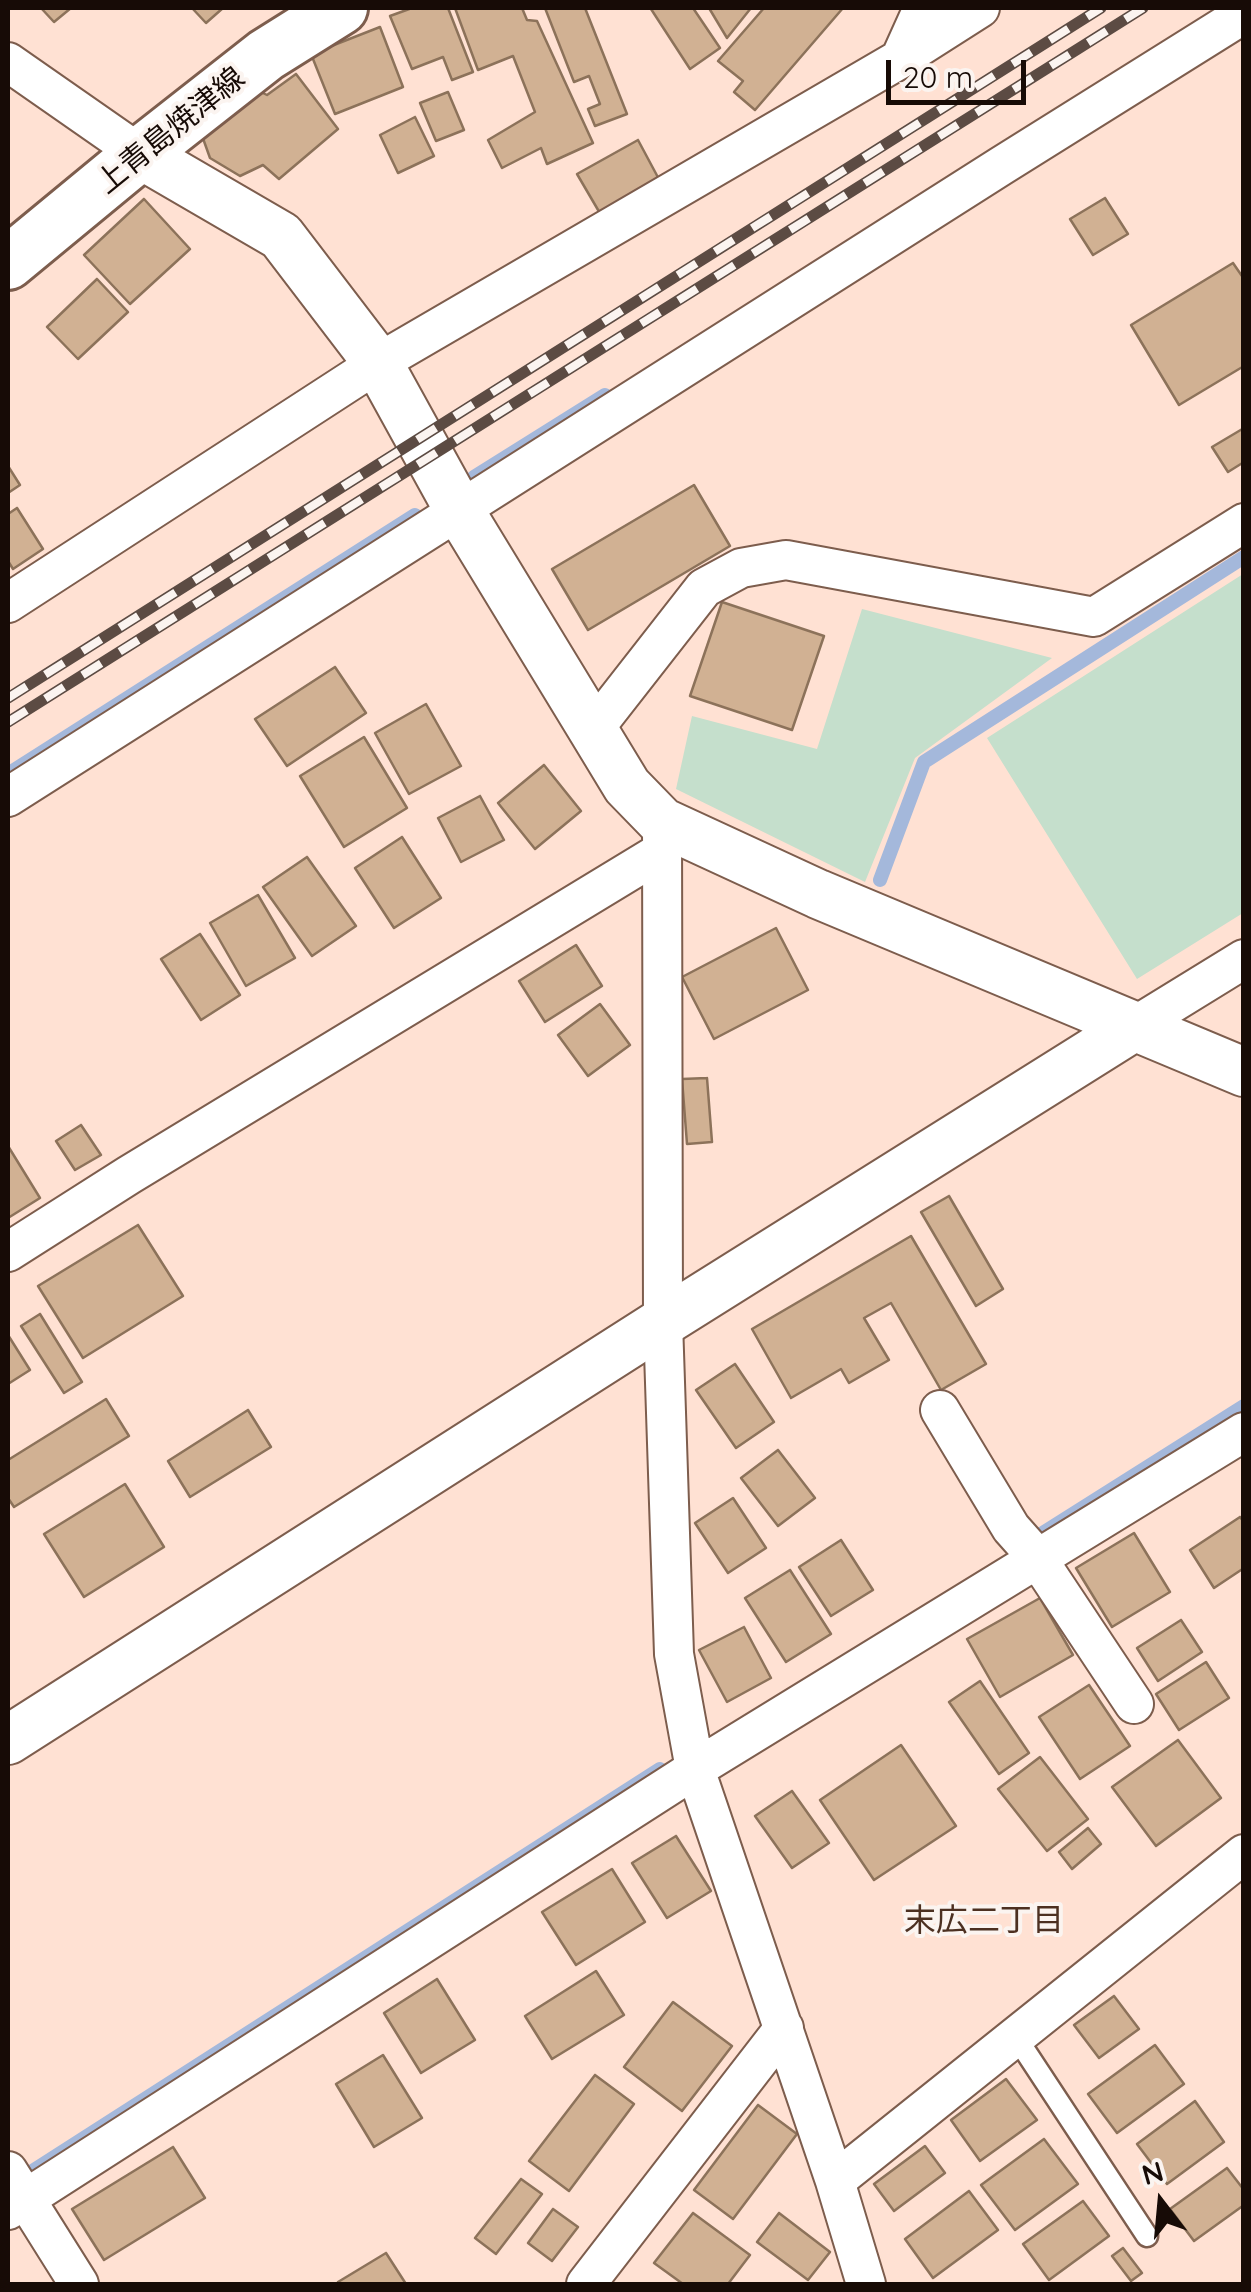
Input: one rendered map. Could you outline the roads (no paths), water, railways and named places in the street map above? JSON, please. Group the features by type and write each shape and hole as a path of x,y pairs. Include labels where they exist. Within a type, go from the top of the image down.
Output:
{"main road":[{"name":"上青島焼津線","path":"8,263 266,55 340,8"}],"street":[{"path":"900,59 924,8"},
{"path":"8,603 378,362 900,59 980,8"},
{"path":"8,797 1244,14"},
{"path":"8,62 140,154 281,236 378,362 458,510 661,837 663,1322 674,1654 695,1769 835,2181 866,2284"},
{"path":"593,730 704,588 741,568 786,560 1094,617 1244,523"},
{"path":"661,837 818,894 1244,1072"},
{"path":"8,1252 661,837"},
{"path":"8,1740 663,1322 1244,958"},
{"path":"940,1410 1134,1704"},
{"path":"80,2284 13,2193 695,1769 1028,1547 1244,1432"},
{"path":"835,2181 1244,1854"},
{"path":"586,2284 784,2028"}],"lane":[{"path":"1016,2037 1147,2236"}],"waterway":[{"path":"474,477 605,395"},
{"path":"8,774 415,515"},
{"path":"880,880 924,762 1244,557"},
{"path":"1027,1543 1244,1406"},
{"path":"17,2181 660,1769"}],"railway":[{"path":"8,698 1101,8"},
{"path":"8,722 1143,8"}],"district":[{"name":"末広二丁目","path":"984,1921"}]}
